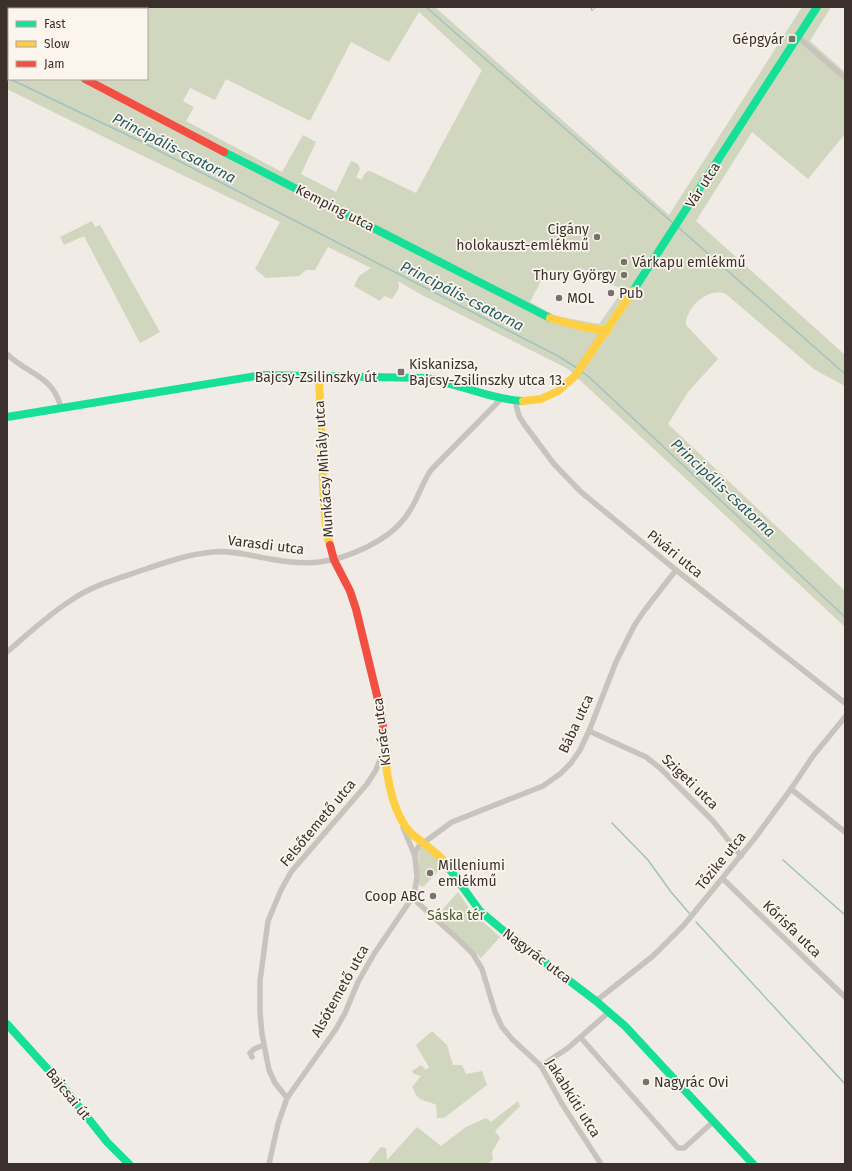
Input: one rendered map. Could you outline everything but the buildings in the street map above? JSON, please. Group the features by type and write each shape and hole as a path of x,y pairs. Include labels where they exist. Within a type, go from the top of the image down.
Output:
{"street":[{"name":"Vár utca","path":"586,362 671,236 817,7"},
{"path":"798,37 845,78"},
{"name":"Kemping utca","path":"87,80 547,317 607,331"},
{"path":"7,354 48,383 56,393 61,408"},
{"name":"Bajcsy-Zsilinszky út","path":"7,417 262,375 426,378 448,381 501,399 532,401 547,397 561,390 586,362"},
{"name":"Munkácsy Mihály utca","path":"319,376 324,506 328,542 334,560"},
{"name":"Varasdi utca","path":"7,652 77,596 98,585 168,562 193,555 218,552 293,562 320,562 349,556 372,545 398,526 411,509 424,481 431,470 501,399"},
{"name":"Pivári utca","path":"515,401 519,416 524,424 564,475 600,508 845,703"},
{"name":"Kisrác utca","path":"334,560 350,591 356,609 381,711 387,777 401,821 412,834 424,842"},
{"name":"Bába utca","path":"424,842 452,822 533,791 554,779 571,763 580,750 589,731 616,662 634,626 676,570"},
{"name":"Tőzike utca","path":"596,1001 639,968 666,944 684,925 741,856 791,789 813,756 845,717"},
{"name":"Szigeti utca","path":"589,731 646,757 660,768 713,821 741,856"},
{"name":"Felsőtemető utca","path":"287,1098 272,1077 264,1045 260,1013 261,974 268,921 277,899 291,872 367,784 376,770 384,750"},
{"path":"791,789 845,832"},
{"path":"401,821 415,857 417,877 414,895"},
{"path":"415,857 417,848 424,842"},
{"name":"Nagyrác utca","path":"424,842 448,865 472,902 480,911 609,1012 637,1039 753,1164"},
{"name":"Kőrisfa utca","path":"723,879 845,997"},
{"name":"Jakabkúti utca","path":"414,895 419,906 473,954 482,969 495,1012 502,1027 512,1039 541,1066 562,1104 601,1164"},
{"name":"Alsótemető utca","path":"269,1164 278,1124 287,1098 336,1029 345,1013 358,982 374,954 414,895"},
{"path":"541,1066 555,1058 581,1038 609,1012"},
{"name":"Bajcsai út","path":"7,1024 61,1084 108,1142 129,1164"},
{"path":"581,1038 678,1148 684,1148 714,1121"},
{"path":"252,1057 250,1053 252,1050 264,1045"}],"green space":[{"path":"18,7 435,7 669,215 802,7 831,7 810,41 845,72 845,134 808,179 752,132 696,221 845,355 845,386 815,370 726,294 719,292 712,293 699,300 689,312 686,325 718,359 688,392 668,424 845,591 845,627 568,369 420,294 398,281 399,288 392,299 384,296 380,301 354,286 359,276 371,268 328,247 315,270 306,270 299,276 266,278 255,269 280,222 7,89 8,26 8,80 148,80 148,8","holes":["419,12 482,70 416,193 370,171 366,172 361,180 356,177 360,169 358,164 351,161 336,192 301,174 316,142 303,135 282,172 186,121 194,107 183,101 190,88 215,100 226,79 310,121 351,42 389,62","581,268 623,290 599,324 556,316 530,302 541,281"]},
{"path":"92,221 95,227 100,225 160,332 140,343 84,236 64,245 60,237"},
{"name":"Sáska tér","path":"425,847 443,866 422,887 419,885 418,860 421,848"},
{"name":"Sáska tér","path":"458,892 471,911 500,937 481,958 437,916"},
{"path":"432,1031 447,1045 453,1065 462,1065 466,1074 482,1071 487,1085 444,1118 437,1118 436,1105 419,1098 412,1087 421,1076 414,1074 412,1071 421,1065 426,1070 429,1067 416,1045"},
{"path":"518,1101 520,1106 495,1131 500,1138 492,1152 493,1159 488,1164 367,1164 381,1147 386,1148 387,1160 417,1127 441,1146 466,1127 486,1118 491,1122"}],"waterway":[{"path":"426,7 674,224"},
{"name":"Principális-csatorna","path":"12,80 140,141 558,356 577,368"},
{"path":"679,228 845,374"},
{"name":"Principális-csatorna","path":"581,371 845,617"},
{"path":"612,823 648,860 671,892 689,913"},
{"path":"783,860 845,915"},
{"path":"696,922 845,1084"}],"traffic: fast":[{"path":"633,291 817,7"},
{"path":"224,152 550,318"},
{"path":"7,417 262,375 426,378 511,400 523,401"},
{"path":"443,860 480,911 505,932 596,1001 625,1026 753,1164"},
{"path":"7,1024 61,1084 107,1142 129,1164"}],"traffic: slow":[{"path":"523,401 541,399 558,391 575,376 633,291"},
{"path":"550,318 579,326 607,331"},
{"path":"319,376 324,506 327,535 330,545"},
{"path":"384,740 390,790 399,815 412,834 443,860"}],"traffic: jam":[{"path":"87,80 224,152"},
{"path":"330,545 334,560 350,591 356,609 382,716 384,740"}],"place":[{"name":"Gépgyár","path":"792,39"},
{"name":"Cigány holokauszt-emlékmű","path":"597,237"},
{"name":"Várkapu emlékmű","path":"624,262"},
{"name":"Thury György","path":"624,275"},
{"name":"Pub","path":"611,293"},
{"name":"MOL","path":"559,298"},
{"name":"Kiskanizsa, Bajcsy-Zsilinszky utca 13.","path":"401,372"},
{"name":"Milleniumi emlékmű","path":"430,873"},
{"name":"Coop ABC","path":"433,896"},
{"name":"Nagyrác Ovi","path":"646,1082"}]}
